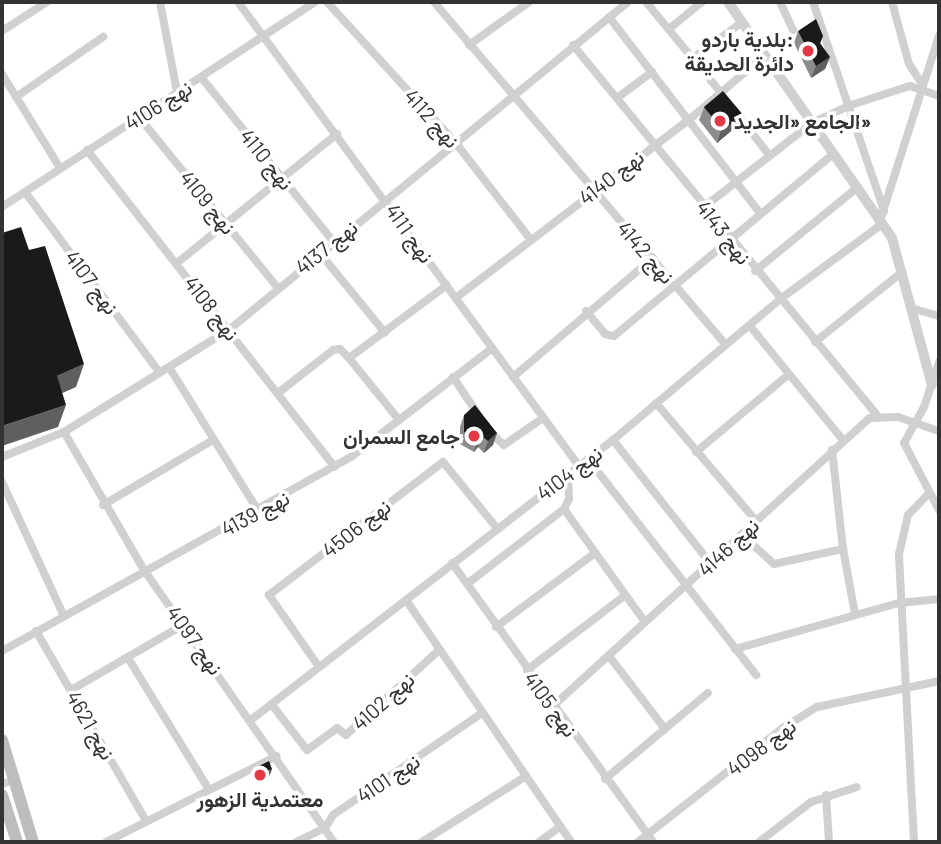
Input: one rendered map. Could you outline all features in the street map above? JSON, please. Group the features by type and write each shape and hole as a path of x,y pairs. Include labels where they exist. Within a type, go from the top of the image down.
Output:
{"main road":[{"path":"2,740 8,782 33,842"},
{"path":"2,795 17,842"}],"street":[{"path":"2,31 47,2"},
{"path":"160,2 177,92"},
{"name":"نهج 4111","path":"238,2 386,199 491,349 579,466"},
{"name":"نهج 4106","path":"2,207 315,2"},
{"name":"نهج 4112","path":"327,2 455,142 531,240"},
{"name":"نهج 4142","path":"434,2 592,192 653,258 726,345"},
{"path":"470,45 529,2"},
{"name":"نهج 4137","path":"2,457 64,432 230,329 319,252 628,2"},
{"path":"646,2 770,156"},
{"path":"669,29 702,2"},
{"path":"728,2 833,154 883,217"},
{"path":"780,2 793,30"},
{"path":"813,2 883,217 892,237 932,385"},
{"path":"892,2 909,64 921,87"},
{"path":"609,17 760,213"},
{"path":"693,58 741,23"},
{"path":"883,217 921,87 939,36"},
{"path":"16,97 103,37"},
{"name":"نهج 4143","path":"573,46 755,271 877,415"},
{"name":"نهج 4140","path":"457,297 653,143 690,119 764,56"},
{"path":"617,98 652,72"},
{"path":"2,74 60,168"},
{"name":"نهج 4110","path":"201,77 333,241"},
{"path":"704,207 812,123 848,106 903,87 921,87 939,96"},
{"name":"نهج 4109","path":"139,117 277,287"},
{"path":"177,263 337,134"},
{"name":"نهج 4108","path":"86,150 230,329 335,467"},
{"path":"586,311 611,337 833,154"},
{"path":"755,271 858,187"},
{"name":"نهج 4107","path":"25,192 159,373"},
{"name":"نهج 4104","path":"252,719 496,527 613,440 779,300 883,217"},
{"path":"319,252 386,333"},
{"path":"513,377 586,311 653,258"},
{"path":"815,342 902,272"},
{"path":"349,358 447,285"},
{"path":"911,308 939,316"},
{"path":"750,326 788,376 843,440"},
{"path":"278,393 333,350 340,349 399,420"},
{"name":"نهج 4139","path":"2,652 144,570 259,512 335,467 491,349"},
{"path":"939,362 924,407 913,421 904,448 939,510"},
{"path":"169,367 259,512"},
{"path":"696,452 788,376"},
{"path":"453,377 500,444 509,443 543,418"},
{"path":"656,404 756,521"},
{"path":"877,415 913,421 939,432"},
{"name":"نهج 4146","path":"553,706 686,587 843,440 877,415"},
{"name":"نهج 4097","path":"64,432 103,505 144,570 252,719 334,842"},
{"path":"103,505 214,440"},
{"path":"613,440 711,564"},
{"path":"832,450 842,549 855,614"},
{"path":"589,459 756,675"},
{"name":"نهج 4506","path":"319,667 269,595 443,461 496,527"},
{"path":"467,584 564,509 569,499 568,474"},
{"path":"2,482 64,616"},
{"path":"914,842 902,687 900,537 908,515 929,493"},
{"path":"564,509 645,622"},
{"path":"741,535 774,564 842,549"},
{"path":"496,626 595,554"},
{"name":"نهج 4105","path":"452,563 650,839"},
{"path":"527,670 624,596"},
{"path":"735,649 899,603 939,599"},
{"path":"406,600 438,651 571,842"},
{"path":"71,690 184,624"},
{"name":"نهج 4621","path":"36,631 145,819"},
{"name":"نهج 4102","path":"272,705 307,750 337,728 346,736 438,651"},
{"path":"609,656 665,729"},
{"path":"128,658 208,788"},
{"name":"نهج 4098","path":"638,842 650,839 801,716 831,703 939,681"},
{"path":"605,779 708,693"},
{"name":"نهج 4101","path":"296,842 325,828 333,815 482,713"},
{"path":"106,842 145,819 277,756"},
{"path":"422,842 526,776"},
{"path":"759,842 796,811 826,795 857,787"},
{"path":"826,795 829,842"},
{"path":"539,842 560,827"}],"building":[{"path":"816,19 823,36 820,43 830,57 816,66 798,31"},
{"path":"723,91 742,114 723,130 704,107"},
{"path":"21,227 29,250 45,246 84,364 57,376 66,405 2,426 2,233"},
{"path":"475,405 497,433 488,441 482,436 478,440 464,432 464,415"},
{"path":"269,761 272,769 258,774 255,768"}],"place":[{"name":"بلدية باردو: دائرة الحديقة","path":"808,51"},
{"name":"الجامع «الجديد»","path":"720,121"},
{"name":"جامع السمران","path":"474,436"},
{"name":"معتمدية الزهور","path":"260,775"}]}
